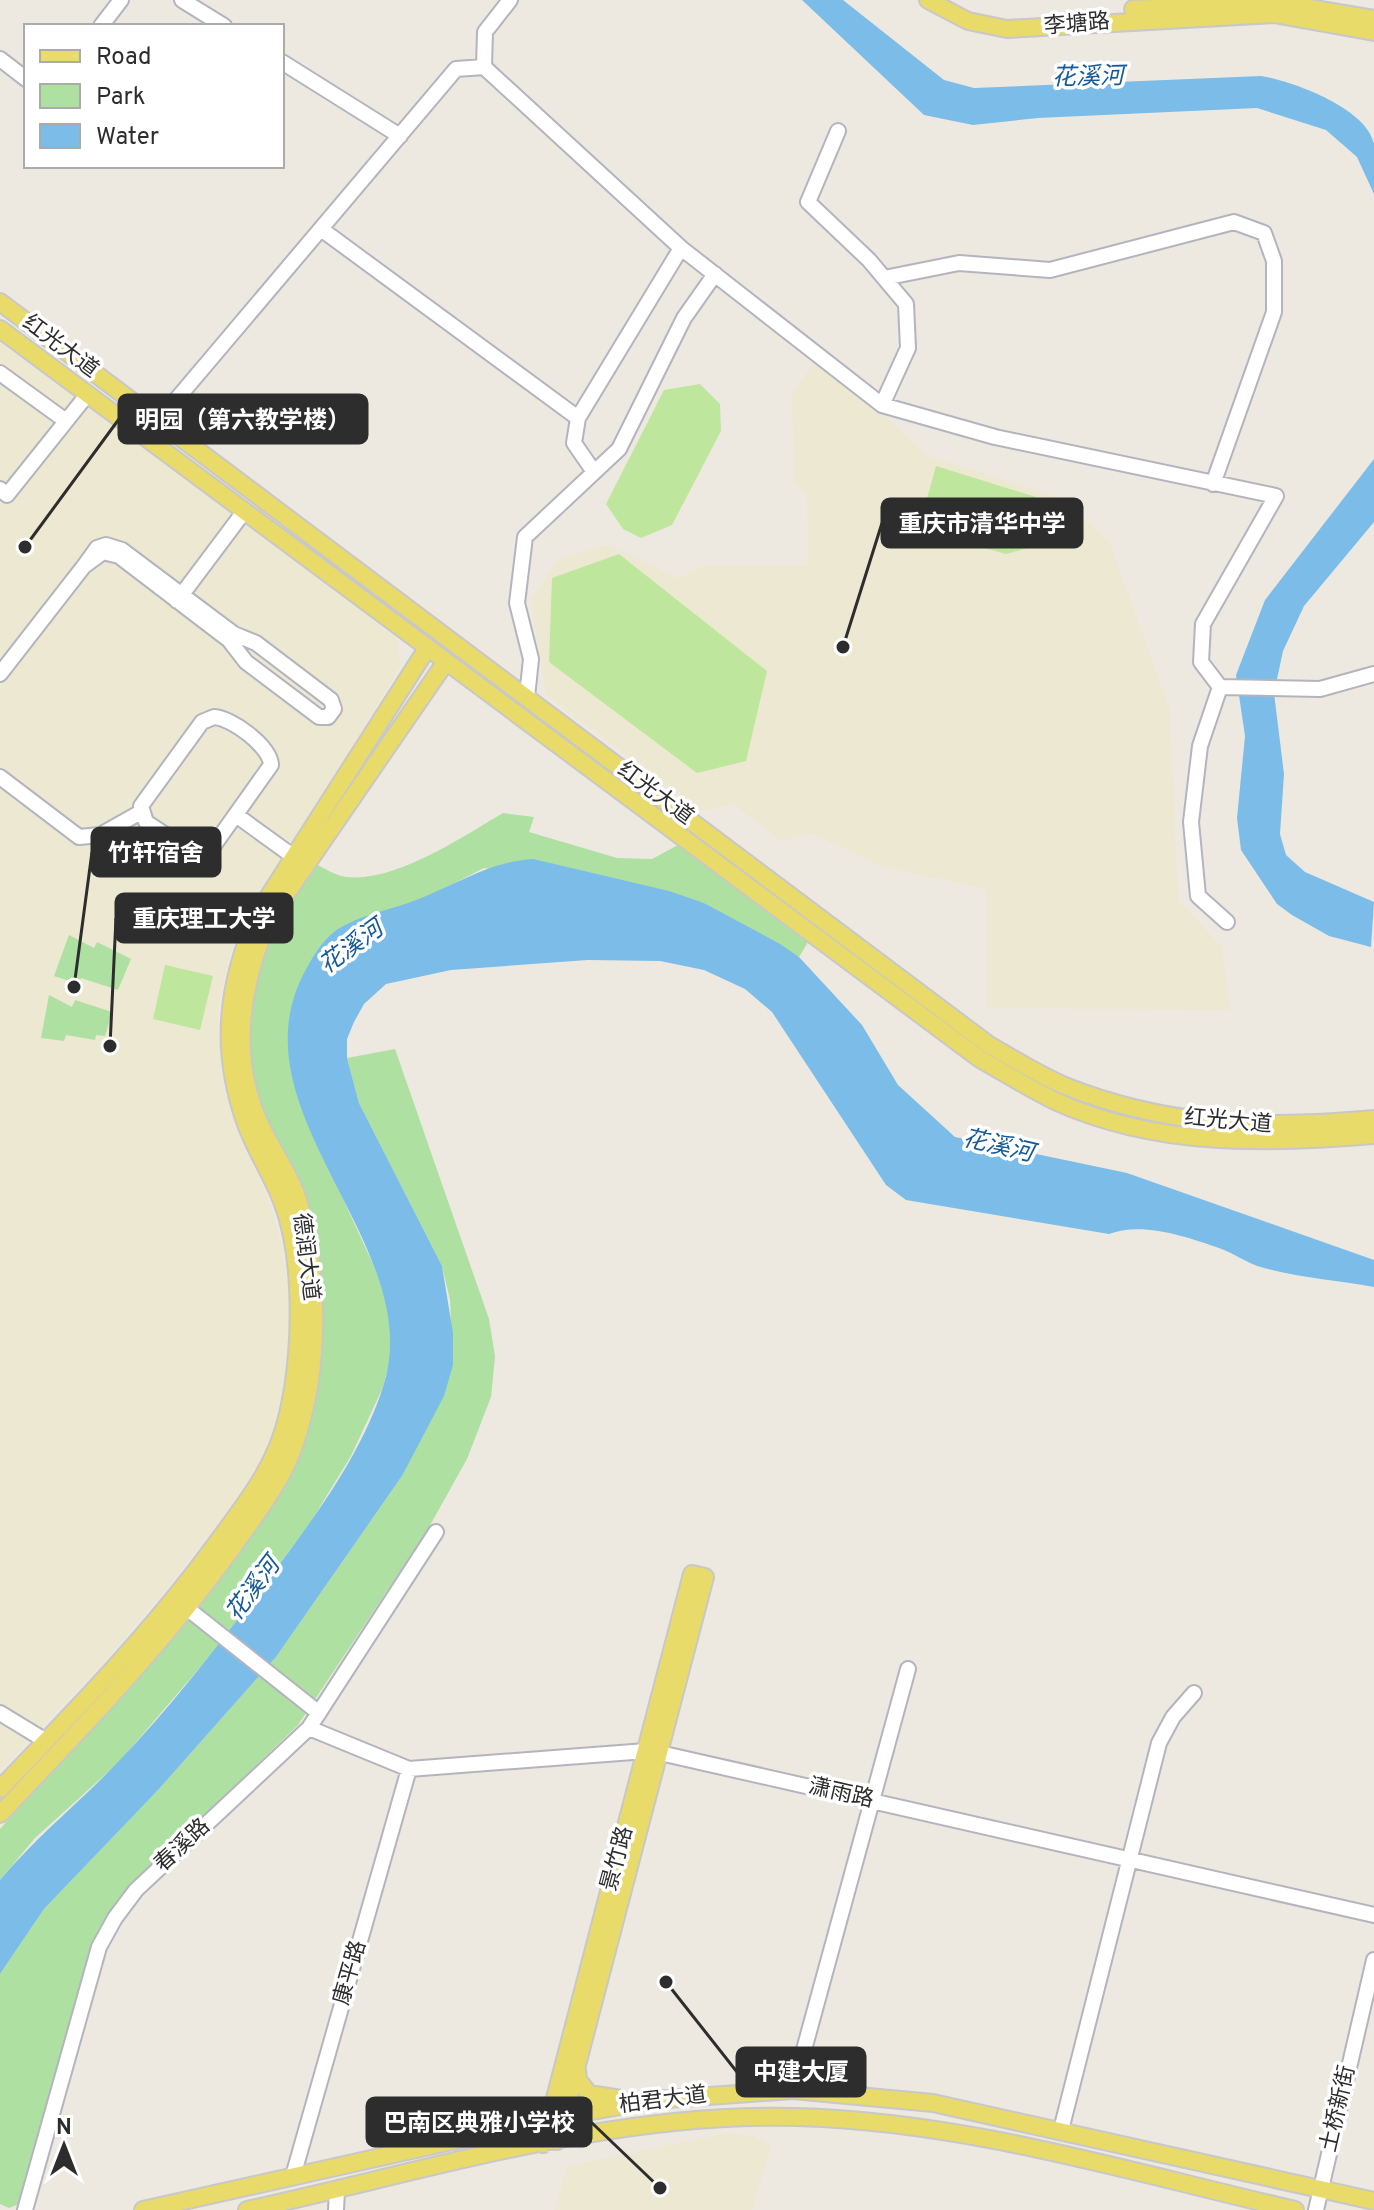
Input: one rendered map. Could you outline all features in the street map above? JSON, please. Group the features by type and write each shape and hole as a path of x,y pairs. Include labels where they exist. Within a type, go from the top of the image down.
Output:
{"main road":[{"name":"李塘路","path":"928,0 968,21 1007,29 1156,8 1274,14 1374,32"},
{"name":"李塘路","path":"947,0 969,11 1008,20 1274,2 1374,19"},
{"name":"红光大道","path":"0,302 989,1045 1062,1085 1128,1108 1181,1119 1291,1127 1374,1119"},
{"name":"红光大道","path":"0,329 426,650 975,1056 1056,1101 1119,1122 1205,1138 1292,1142 1374,1135"},
{"name":"德润大道","path":"0,1789 120,1664 179,1595 253,1493 280,1440 297,1361 298,1284 283,1203 246,1125 233,1080 228,1012 239,956 258,913 426,650"},
{"name":"德润大道","path":"0,1814 195,1614 265,1502 296,1441 312,1362 312,1279 298,1199 258,1121 245,1075 241,1012 252,960 269,919 445,663"},
{"name":"景竹路","path":"550,2142 698,1576"},
{"name":"景竹路","path":"557,2118 577,2070 653,1752"},
{"path":"577,2070 583,2088 596,2098 654,2100"},
{"name":"柏君大道","path":"143,2210 557,2118 654,2100 793,2090 891,2097 979,2112 1374,2201"},
{"path":"959,2132 950,2124 951,2116 979,2112"},
{"name":"柏君大道","path":"247,2210 550,2142 662,2124 743,2117 851,2119 959,2132 1295,2210"}],"street":[{"path":"103,24 121,0"},
{"path":"182,0 221,24"},
{"path":"484,67 485,32 510,0"},
{"path":"0,59 24,77"},
{"path":"284,63 400,136"},
{"path":"159,420 456,69 484,67 681,248 882,405 995,437 1276,496 1203,624 1201,662 1220,687"},
{"path":"838,131 808,202 906,304 908,348 882,405"},
{"path":"884,278 959,263 1050,270 1234,222 1264,233 1274,261 1274,312 1213,484"},
{"path":"321,229 578,418"},
{"path":"594,472 574,443 578,418 681,248"},
{"path":"527,697 531,659 517,603 525,537 619,449 684,318 715,274"},
{"path":"0,373 66,421"},
{"path":"4,492 87,395"},
{"path":"176,595 240,510"},
{"path":"0,674 97,548 111,545 229,640 246,662 319,717 328,717 334,709 331,700 256,643 234,634 176,595"},
{"path":"1220,687 1320,689 1374,674"},
{"path":"1220,687 1200,746 1191,822 1198,896 1227,922"},
{"path":"214,717 226,719 267,751 271,759 270,770 239,811 212,848 193,853 146,822 141,812 144,800 202,722 214,717"},
{"path":"0,777 79,837 100,835 141,812"},
{"path":"239,811 296,853"},
{"name":"春溪路","path":"25,2210 99,1947 115,1918 136,1890 309,1728 436,1532"},
{"path":"195,1614 319,1713"},
{"path":"793,2090 908,1669"},
{"path":"1061,2130 1159,1743 1173,1717 1194,1693"},
{"path":"0,1713 46,1741"},
{"name":"潇雨路","path":"309,1728 409,1769 653,1752 1374,1915"},
{"name":"康平路","path":"293,2176 409,1769"},
{"name":"土桥新街","path":"1316,2210 1374,1960"},
{"path":"336,2210 337,2190"}],"shaded area":[{"path":"0,338 396,637 401,665 230,952 218,1011 222,1081 237,1129 272,1208 290,1284 289,1360 273,1437 245,1490 165,1590 105,1661 0,1770"},
{"path":"814,362 883,413 925,455 1064,499 1110,544 1170,710 1178,900 1222,947 1230,1010 987,1008 987,889 883,867 811,833 782,841 733,804 701,811 546,695 531,600 558,559 608,545 678,578 702,566 808,566 807,495 794,482 792,395"},
{"path":"728,2133 754,2136 771,2146 752,2210 555,2210 567,2166"}],"green space":[{"path":"700,384 720,404 721,431 672,525 641,538 623,529 606,504 664,390"},
{"path":"936,466 1039,498 1047,506 1048,531 1044,544 1006,554 937,535 923,513"},
{"path":"619,554 767,671 746,761 697,773 549,662 552,578"},
{"path":"503,813 534,817 529,832 617,858 652,859 678,845 808,942 799,957 704,903 484,868 427,897 333,933 311,1129 383,1286 391,1320 391,1355 383,1387 351,1456 310,1523 220,1644 118,1763 35,1838 0,1880 0,1829 198,1609 270,1505 318,1361 252,1073 248,1012 258,962 283,914 318,865 347,877 366,877 386,872 428,856"},
{"path":"69,935 94,948 97,942 131,959 118,990 81,978 79,984 54,976"},
{"path":"165,965 213,976 200,1030 153,1019"},
{"path":"49,995 72,1007 75,1000 112,1012 105,1036 96,1035 95,1040 66,1035 64,1041 41,1038"},
{"path":"395,1049 489,1319 495,1356 491,1397 467,1459 428,1529 298,1725 129,1887 107,1915 93,1945 21,2203 9,2208 0,2204 0,1974 44,1909 159,1789 276,1657 402,1476 453,1365 450,1300 442,1266 359,1103 347,1058"}],"water":[{"path":"802,0 843,0 944,80 974,88 1261,76 1309,90 1343,108 1368,131 1374,144 1374,194 1357,157 1326,130 1257,108 1038,118 973,125 924,115"},
{"path":"1374,459 1374,522 1304,606 1283,651 1274,693 1284,774 1280,834 1286,855 1305,872 1374,902 1371,947 1329,936 1277,904 1241,850 1237,818 1245,736 1236,675 1265,600"},
{"name":"花溪河","path":"533,859 669,891 704,903 780,944 799,957 862,1025 898,1085 955,1137 1127,1173 1374,1260 1374,1287 1264,1268 1219,1248 1164,1232 1135,1229 1109,1234 906,1200 886,1185 772,1012 745,989 704,970 660,961 588,960 451,970 386,984 364,1004 354,1022 347,1039 347,1058 359,1103 442,1266 453,1333 453,1365 444,1396 402,1476 276,1657 159,1789 44,1909 0,1974 0,1880 138,1741 231,1628 333,1488 361,1439 383,1387 390,1335 380,1283 310,1130 292,1078 288,1027 303,975 324,941 351,922 424,897 484,870"}],"place":[{"name":"明园（第六教学楼）","path":"25,547"},
{"name":"重庆市清华中学","path":"843,647"},
{"name":"竹轩宿舍","path":"74,987"},
{"name":"重庆理工大学","path":"110,1046"},
{"name":"中建大厦","path":"666,1982"},
{"name":"巴南区典雅小学校","path":"660,2188"}]}
